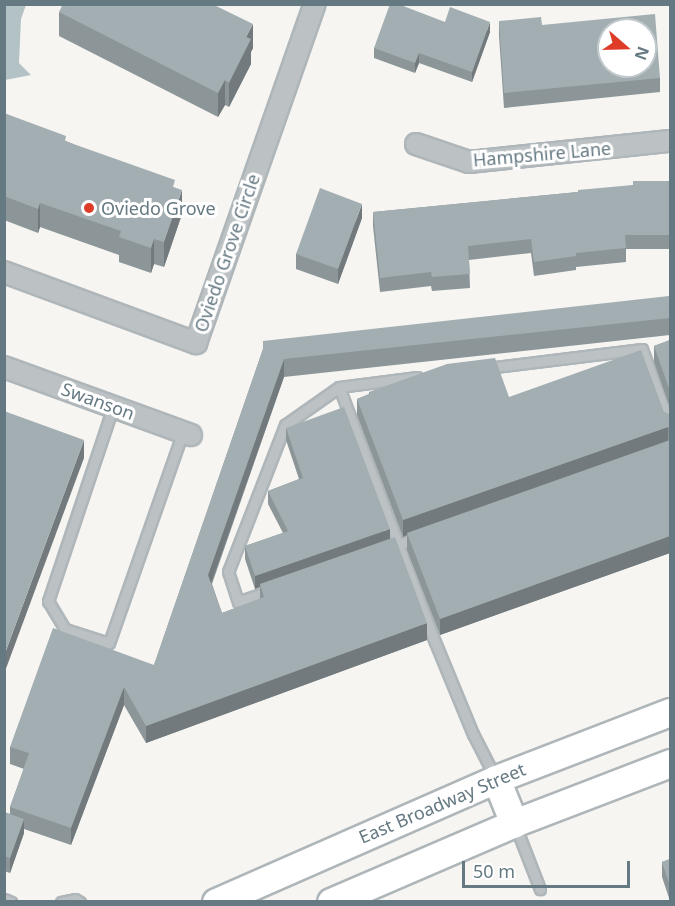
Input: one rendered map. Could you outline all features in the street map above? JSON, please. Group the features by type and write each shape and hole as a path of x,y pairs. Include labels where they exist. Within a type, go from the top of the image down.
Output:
{"main road":[{"name":"East Broadway Street","path":"216,902 496,779 670,712"},
{"path":"331,902 514,823 670,763"},
{"path":"496,779 514,823"}],"street":[{"name":"Oviedo Grove Circle","path":"4,272 196,342 315,4"},
{"name":"Hampshire Lane","path":"416,144 469,162 670,141"},
{"name":"Swanson","path":"4,367 187,434"}],"lane":[{"path":"479,369 642,350 670,426"},
{"path":"280,587 238,602 228,572 285,425 339,387 432,375"},
{"path":"339,387 473,734 496,779"},
{"path":"113,407 48,601 65,629 110,643 187,434"},
{"path":"377,552 431,533"},
{"path":"514,823 540,889"},
{"path":"4,899 11,902"},
{"path":"61,902 75,899 80,902"}],"shaded area":[{"path":"4,5 26,5 21,19 19,63 31,75 5,80"}],"building":[{"path":"63,4 212,4 253,24 246,37 251,39 229,83 225,80 218,93 59,12"},
{"path":"390,4 398,4 445,22 450,7 490,22 472,72 419,53 415,63 374,48"},
{"path":"655,14 655,18 614,18"},
{"path":"541,17 542,25 597,20 597,78 657,78 657,40 660,78 504,93 499,21"},
{"name":"Oviedo Grove","path":"4,113 66,136 65,141 175,180 173,187 182,190 164,242 154,239 151,248 119,237 121,231 40,203 38,209 4,196"},
{"path":"633,181 670,181 670,235 625,235 626,248 576,253 576,256 534,262 531,239 468,246 470,274 432,277 431,272 380,278 373,212 578,192 578,190 633,185"},
{"path":"320,188 362,204 338,269 296,254"},
{"path":"669,296 670,318 284,359 208,575 222,613 264,597 260,584 395,537 427,623 146,726 124,687 71,828 10,807 29,753 10,747 53,628 154,665 263,349 263,341"},
{"path":"670,340 670,391 654,346"},
{"path":"641,350 664,412 670,415 670,428 403,520 357,399 370,394 369,392 447,364 495,358 509,397"},
{"path":"344,407 390,529 255,576 245,546 288,531 268,491 303,478 286,428"},
{"path":"4,411 84,440 4,656"},
{"path":"670,440 670,536 440,619 407,533"},
{"path":"4,812 24,819 10,858 4,856"},
{"path":"670,859 670,886 662,862"}],"place":[{"name":"Oviedo Grove","path":"89,208"}]}
